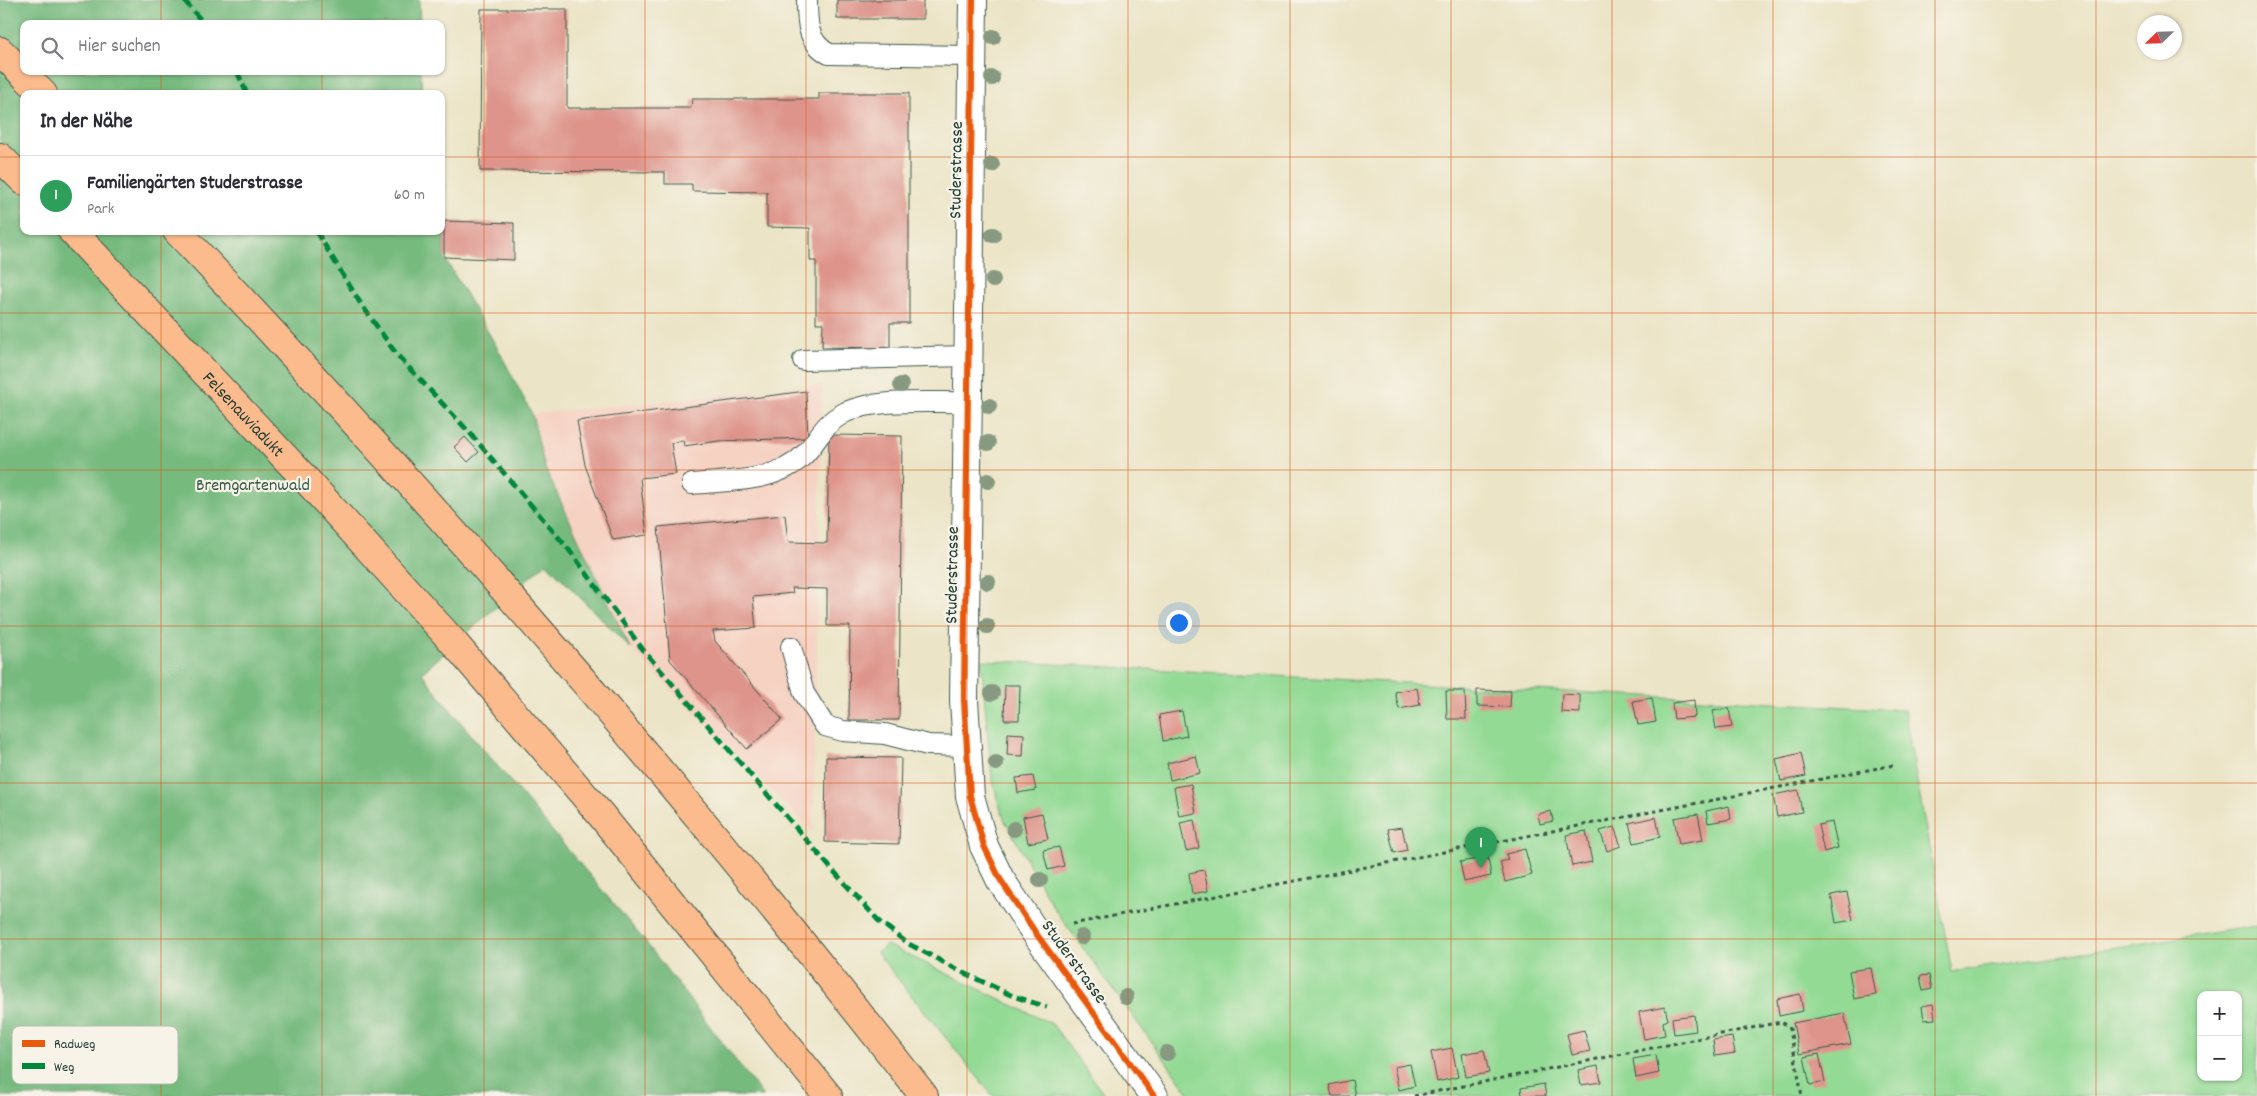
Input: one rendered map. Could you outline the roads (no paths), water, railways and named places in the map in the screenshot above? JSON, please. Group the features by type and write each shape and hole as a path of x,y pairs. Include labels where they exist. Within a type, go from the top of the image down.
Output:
{"highway":[{"path":"0,51 20,71"},
{"path":"24,75 39,90"},
{"path":"0,157 20,177"},
{"name":"Felsenauviadukt","path":"76,235 305,477 454,644 601,815 828,1096"},
{"path":"181,235 367,435 510,594 722,843 924,1096"}],"street":[{"name":"Studerstrasse","path":"973,0 964,700 970,796 984,846 1000,879 1042,942 1154,1096"}],"lane":[{"path":"807,0 807,23 810,34 821,49 829,54 972,56"},
{"path":"804,360 968,356"},
{"path":"692,484 768,475 788,468 804,454 828,423 848,412 874,405 968,402"},
{"path":"791,647 804,693 825,726 843,731 885,734 928,745 966,746"}],"place":[{"name":"Familiengärten Studerstrasse","path":"1481,868"}],"park label":[{"name":"Bremgartenwald","path":"253,484"}]}
